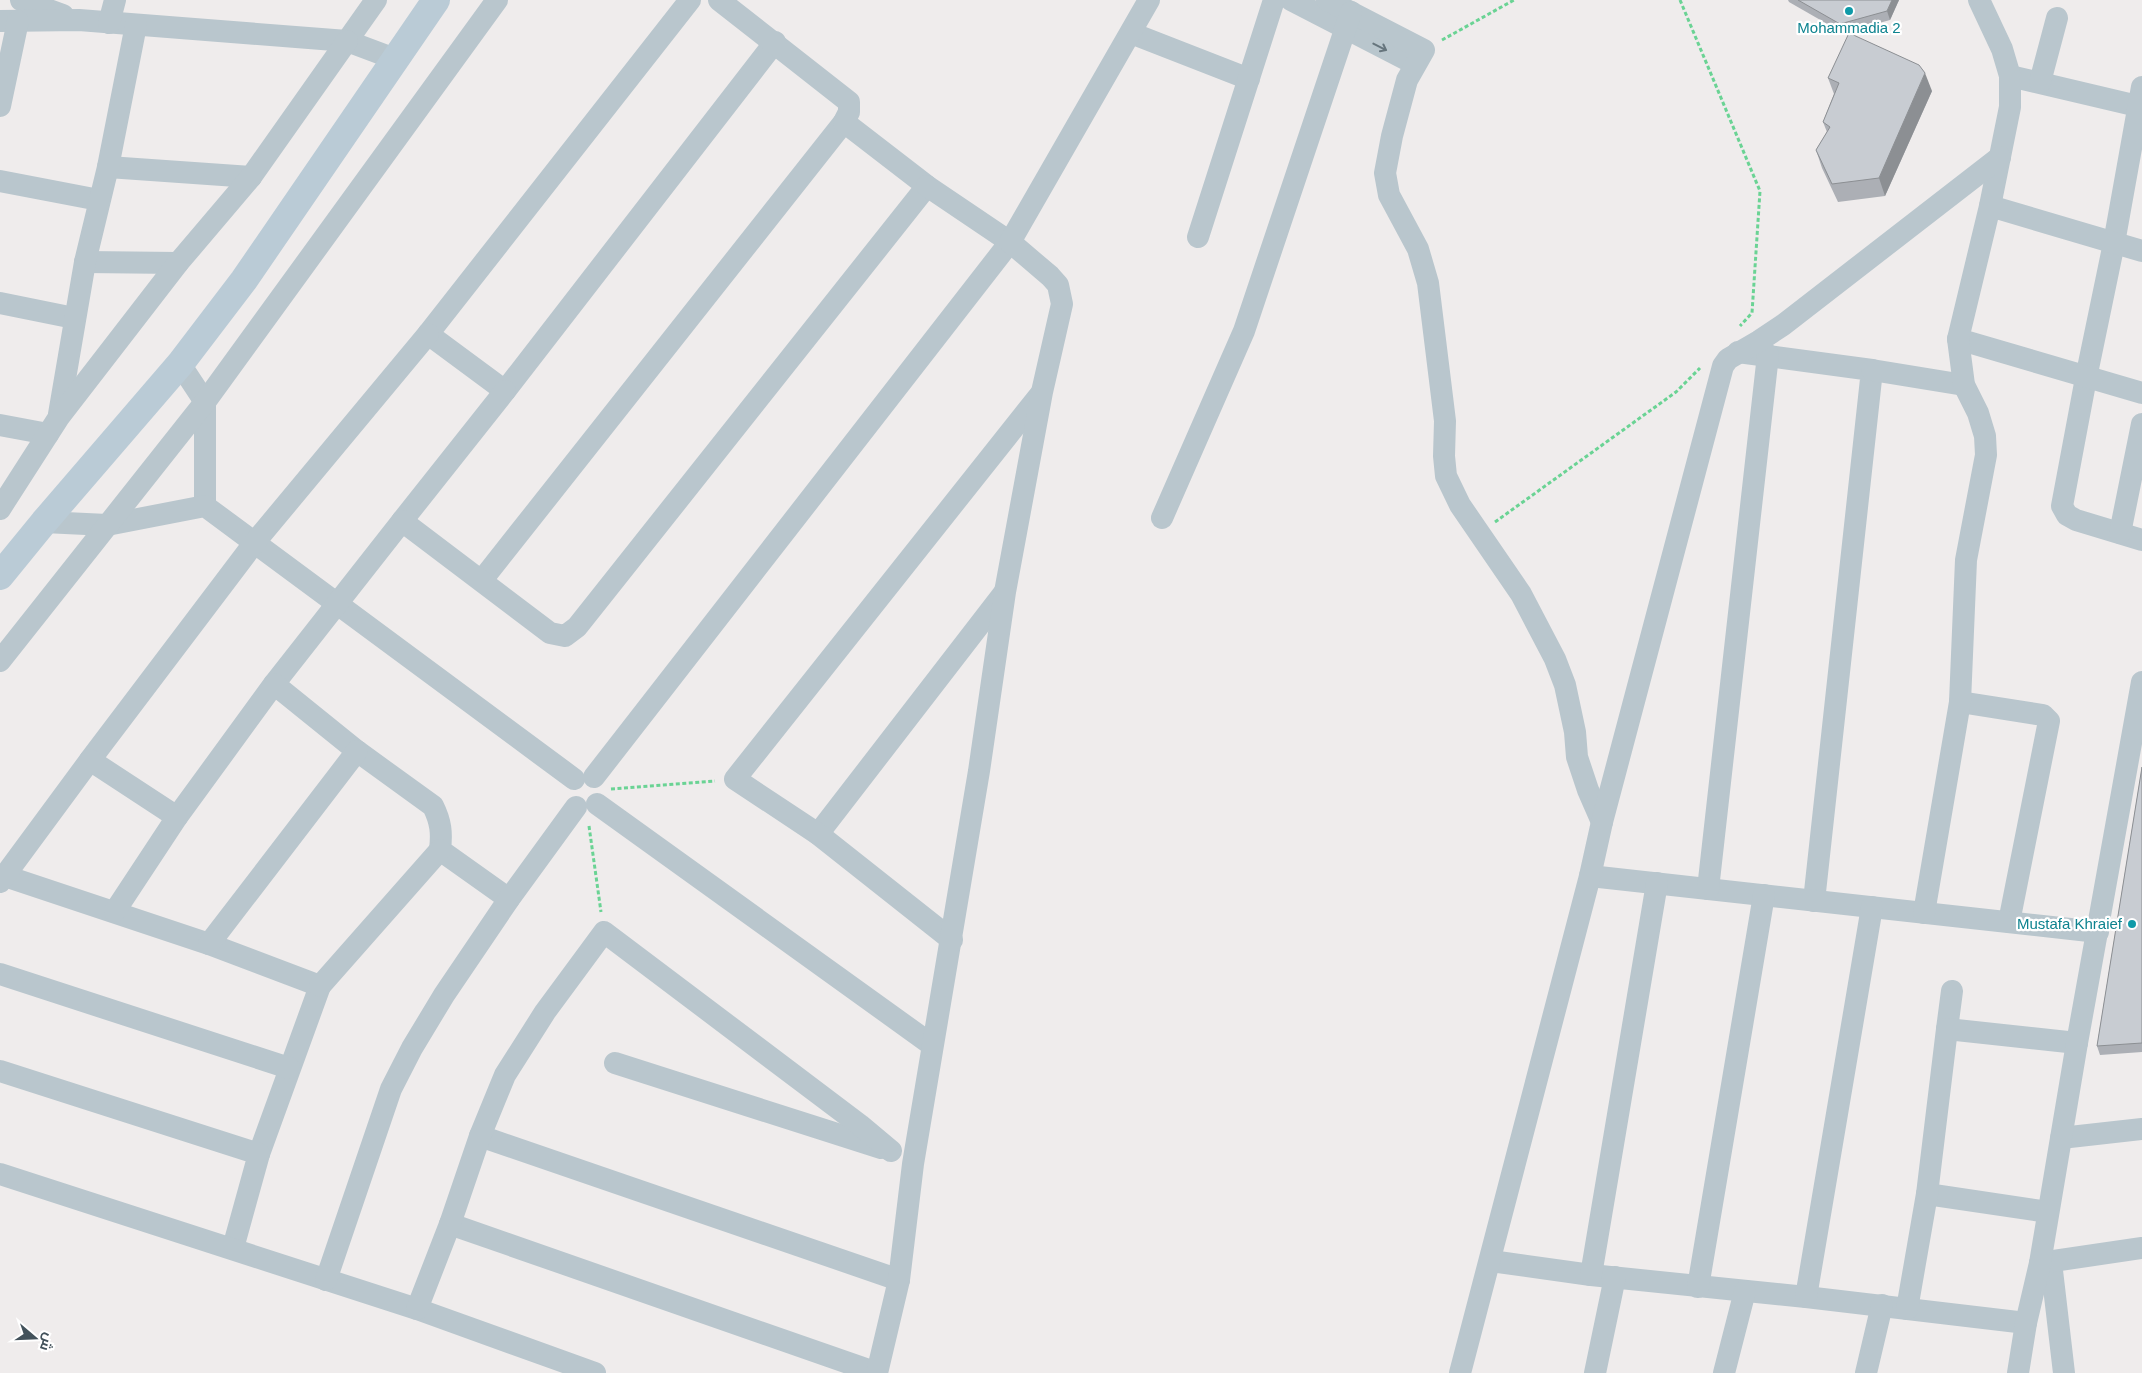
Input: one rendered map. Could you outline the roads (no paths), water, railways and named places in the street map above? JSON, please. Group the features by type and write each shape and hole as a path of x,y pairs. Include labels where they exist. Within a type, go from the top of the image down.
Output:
{"street":[{"path":"109,23 115,0"},
{"path":"0,509 53,425 178,263 251,177 376,0"},
{"path":"0,576 180,364 244,280 436,0"},
{"path":"0,661 206,402 497,0"},
{"path":"320,986 115,911 3,879 90,760 255,542 428,334 690,0"},
{"path":"482,580 844,122 849,112 848,102 775,42 719,0"},
{"path":"326,1280 391,1088 412,1048 440,1003 509,899 1010,242 1060,158 1149,0"},
{"path":"1198,237 1274,0"},
{"path":"1291,0 1348,20 1419,57 1407,80 1392,136 1385,173 1388,194 1418,250 1428,283 1446,421 1444,456 1446,476 1451,489 1478,534 1521,594 1555,659 1565,685 1575,732 1577,757 1588,790 1602,822"},
{"path":"1327,0 1348,20"},
{"path":"1924,913 1960,702 1966,560 1986,445 1986,436 1978,413 1964,385 1958,339 1990,206 2010,108 2010,76 2002,49 1979,0"},
{"path":"0,106 13,14 347,41 396,59"},
{"path":"2040,82 2057,18"},
{"path":"1162,518 1244,330 1348,20"},
{"path":"53,425 85,262 108,167 136,25"},
{"path":"1131,33 1249,79"},
{"path":"115,911 177,817 274,684 775,42"},
{"path":"2010,76 2141,100 2062,506 2067,515 2076,520 2142,540"},
{"path":"450,1224 877,1373 900,1280 913,1164 932,1045 952,940 1005,592 1042,392 1062,304 1058,285 1010,242 927,186 844,122"},
{"path":"1460,1373 1491,1261 1590,876 1602,822 1723,366 1728,359 1738,352 1783,325 2000,157"},
{"path":"108,167 251,177"},
{"path":"0,181 100,200"},
{"path":"402,522 550,632 564,636 576,627 927,186"},
{"path":"1990,206 2142,251"},
{"path":"85,262 178,263"},
{"path":"0,303 74,318"},
{"path":"428,334 504,391"},
{"path":"1958,339 2142,393"},
{"path":"1738,352 1872,370 1964,385"},
{"path":"1708,889 1768,356"},
{"path":"180,364 206,402 205,506"},
{"path":"1814,901 1872,370"},
{"path":"952,940 818,834 736,779 1042,392"},
{"path":"2120,534 2142,424"},
{"path":"0,425 53,425"},
{"path":"44,522 107,525 205,506 588,794 932,1045"},
{"path":"818,834 1005,592"},
{"path":"2064,1373 2046,1263 2048,1212 2142,682"},
{"path":"233,1248 259,1154 320,986 440,850 442,836 440,820 433,806 357,751 274,684"},
{"path":"1960,702 2043,715 2049,721 2009,922"},
{"path":"209,944 357,751"},
{"path":"90,760 177,817"},
{"path":"440,850 509,899"},
{"path":"1590,876 2098,932"},
{"path":"1590,1275 1657,883"},
{"path":"1698,1287 1764,895"},
{"path":"1806,1297 1872,907"},
{"path":"416,1309 450,1224 480,1136 505,1075 545,1012 604,932 860,1125 891,1151 913,1164"},
{"path":"0,974 289,1068"},
{"path":"1907,1308 1928,1194 1952,992"},
{"path":"1947,1029 2077,1043"},
{"path":"615,1062 891,1151"},
{"path":"0,1071 259,1154"},
{"path":"2061,1138 2142,1129"},
{"path":"480,1136 900,1280"},
{"path":"0,1174 86,1203 233,1248 416,1309 595,1373"},
{"path":"1928,1194 2048,1212"},
{"path":"2046,1263 2142,1248"},
{"path":"1491,1261 1590,1275 1882,1305 2026,1323"},
{"path":"2018,1373 2026,1323 2046,1263"},
{"path":"1595,1373 1615,1277"},
{"path":"1724,1373 1745,1291"},
{"path":"1866,1373 1882,1305"}],"place":[{"name":"Mohammadia 2","path":"1849,11"},
{"name":"Mustafa Khraief","path":"2132,924"}]}
